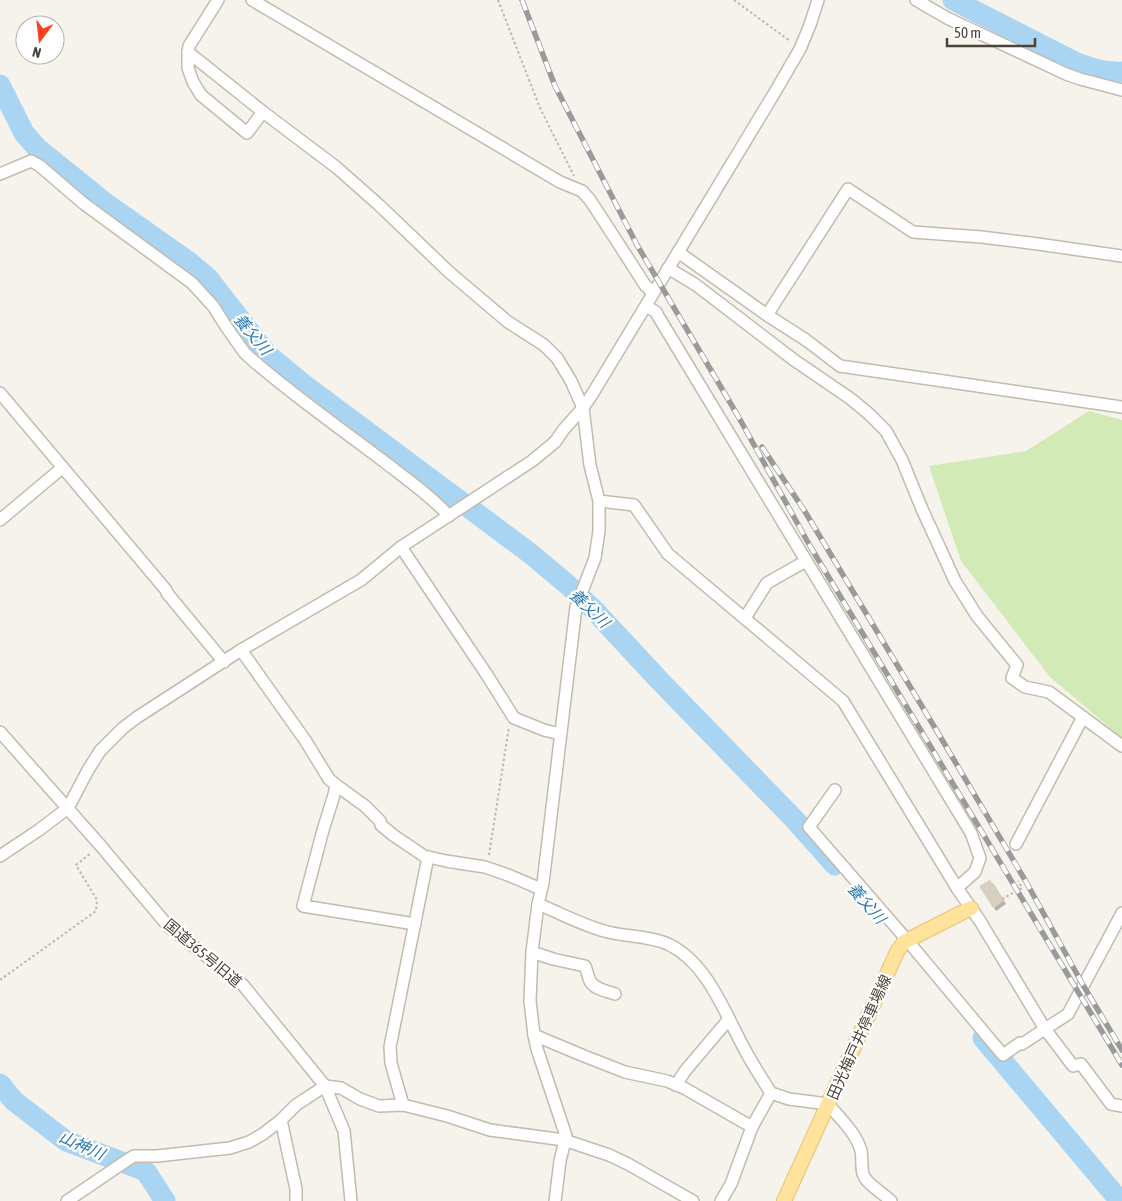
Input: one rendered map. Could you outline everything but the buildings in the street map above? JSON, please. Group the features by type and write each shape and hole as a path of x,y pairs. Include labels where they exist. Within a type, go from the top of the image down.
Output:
{"main road":[{"path":"903,945 970,908"},
{"name":"田光梅戸井停車場線","path":"784,1201 903,945"}],"street":[{"path":"218,0 189,46 188,68 193,82 201,95 247,133 262,112"},
{"path":"252,0 560,182 582,191 600,215 645,286 653,293"},
{"path":"0,856 68,808 100,751 116,734 136,718 241,650 361,580 401,546 543,453 554,442 583,408 593,393 776,92 800,49 818,0"},
{"path":"916,0 947,18 1066,74 1122,90"},
{"path":"188,52 262,112 336,167 449,272 508,322 544,346 557,358 572,381 583,408 590,465 599,501 600,531 595,558 576,607 543,883 538,904 532,952 530,1001 534,1035 566,1136 560,1161 555,1201"},
{"path":"0,174 31,161 40,166 83,203 192,283 213,306 244,352 260,367 452,514"},
{"path":"767,315 848,189 913,232 981,237 1122,256"},
{"path":"678,252 806,340 840,366 1122,407"},
{"path":"668,268 696,285 794,360 851,399 886,431 902,460 955,582 977,616 1017,665 1012,678 1025,687 1049,692 1122,746"},
{"path":"646,306 656,312 971,833 980,858 975,872 957,888"},
{"path":"0,393 166,590 224,662"},
{"path":"0,520 62,468"},
{"path":"599,501 634,505 668,554 843,701 1045,1029 1073,1066 1081,1064 1111,1104 1122,1106"},
{"path":"401,546 514,718 537,728 560,734"},
{"path":"745,618 768,583 806,561"},
{"path":"241,650 305,740 329,779 365,806 393,836 424,856 485,867 541,889"},
{"path":"1016,844 1083,717"},
{"name":"国道365号旧道","path":"0,732 68,808 168,926 244,985 325,1086 344,1131 351,1201"},
{"path":"336,786 303,906 415,924"},
{"path":"835,790 808,827 903,945 1003,1054 1068,1014 1120,921"},
{"path":"403,1105 391,1063 390,1047 428,857"},
{"path":"538,904 598,929 651,939 668,944 680,951 691,961 714,990 745,1050 771,1093 783,1098 828,1104 858,1143 866,1180 891,1201"},
{"path":"532,952 585,966 593,985 615,994"},
{"path":"676,1085 685,1071 729,1019"},
{"path":"534,1035 625,1072 676,1085 752,1127"},
{"path":"67,1201 134,1156 157,1156 230,1148 249,1142 281,1120 296,1105 325,1086 341,1088 360,1099 379,1106 403,1105 447,1116 490,1130 564,1140 609,1155 693,1201"},
{"path":"721,1201 731,1184 752,1127 771,1093"},
{"path":"281,1120 296,1189 296,1201"}],"path":[{"path":"498,0 540,108 582,191"},
{"path":"734,0 800,49"},
{"path":"485,867 489,854 508,727 514,718"},
{"path":"0,980 96,911 97,900 76,865 100,845"},
{"path":"1002,899 1022,888 1018,881"}],"green space":[{"path":"1089,411 1122,420 1122,738 1050,677 961,561 929,466 1026,451"}],"waterway":[{"path":"953,0 1077,63 1099,70 1122,72"},
{"name":"養父川","path":"0,85 24,133 37,148 104,202 189,262 208,278 267,354 303,384 531,554 569,586 795,820 835,865"},
{"name":"養父川","path":"983,1038 1120,1201"},
{"name":"山神川","path":"0,1084 14,1101 66,1141 143,1170 147,1173 165,1201"}],"railway":[{"path":"522,0 555,86 637,245 738,416 810,546 1122,1065"},
{"path":"762,447 804,510 941,738 1122,1050"}]}
